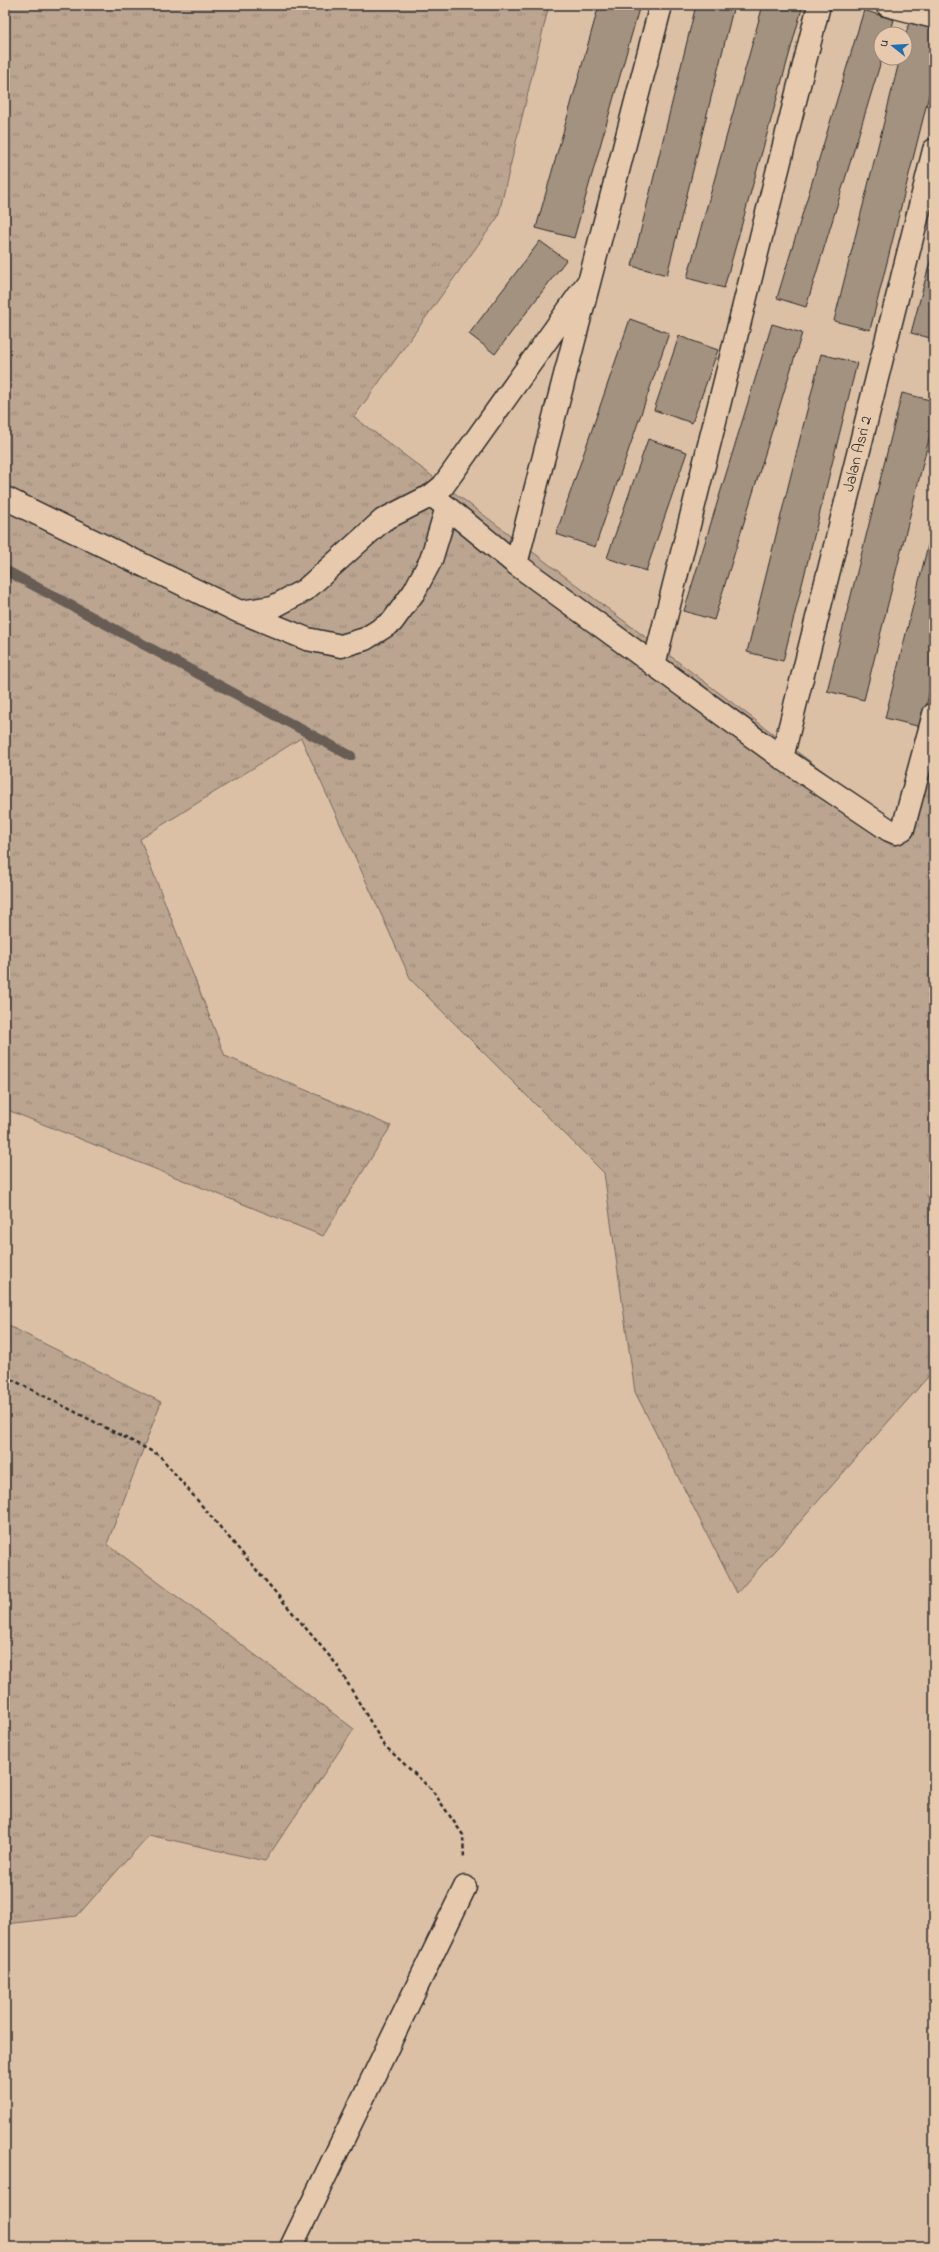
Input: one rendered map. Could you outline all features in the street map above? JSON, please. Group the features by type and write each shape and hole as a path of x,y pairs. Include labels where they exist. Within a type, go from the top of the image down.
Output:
{"street":[{"path":"516,564 661,5"},
{"path":"654,665 819,5"},
{"path":"887,5 934,17"},
{"name":"Jalan Asri 2","path":"782,758 934,150"},
{"path":"5,498 240,612 307,639 341,646 365,639 392,622 414,592 431,560 439,501 443,486 589,281"},
{"path":"439,501 516,564 782,758 889,830 896,833 903,829 934,714"},
{"path":"240,612 273,607 306,590 383,520 439,501"},
{"path":"291,2247 465,1887"}],"path":[{"path":"5,1376 159,1455 337,1665 384,1745 432,1790 463,1835 465,1887"}],"green space":[{"path":"5,5 549,5 498,217 354,417 898,828 934,692 934,1370 737,1593 635,1392 604,1173 411,980 301,738 140,839 225,1056 391,1126 323,1236 5,1109"},
{"path":"5,1324 161,1402 107,1544 354,1729 265,1861 149,1835 77,1916 5,1924"}],"building":[{"path":"599,5 640,5 574,238 536,228"},
{"path":"696,5 734,5 667,275 632,266"},
{"path":"763,5 803,5 724,288 687,278"},
{"path":"864,10 894,20 892,26 873,26 873,66 880,66 806,307 777,298"},
{"path":"909,23 934,29 934,75 870,330 834,321 898,66 913,66 913,26 908,26"},
{"path":"540,241 566,260 495,354 469,334"},
{"path":"934,247 934,339 911,333"},
{"path":"630,319 669,333 595,547 556,534"},
{"path":"772,324 802,333 714,620 684,611"},
{"path":"679,336 718,350 692,423 654,410"},
{"path":"821,354 857,363 783,661 747,652"},
{"path":"902,393 934,401 934,419 864,700 827,691"},
{"path":"648,439 687,452 646,571 607,558"},
{"path":"934,521 934,674 921,727 885,718"}],"waterway":[{"path":"5,570 351,756"}]}
